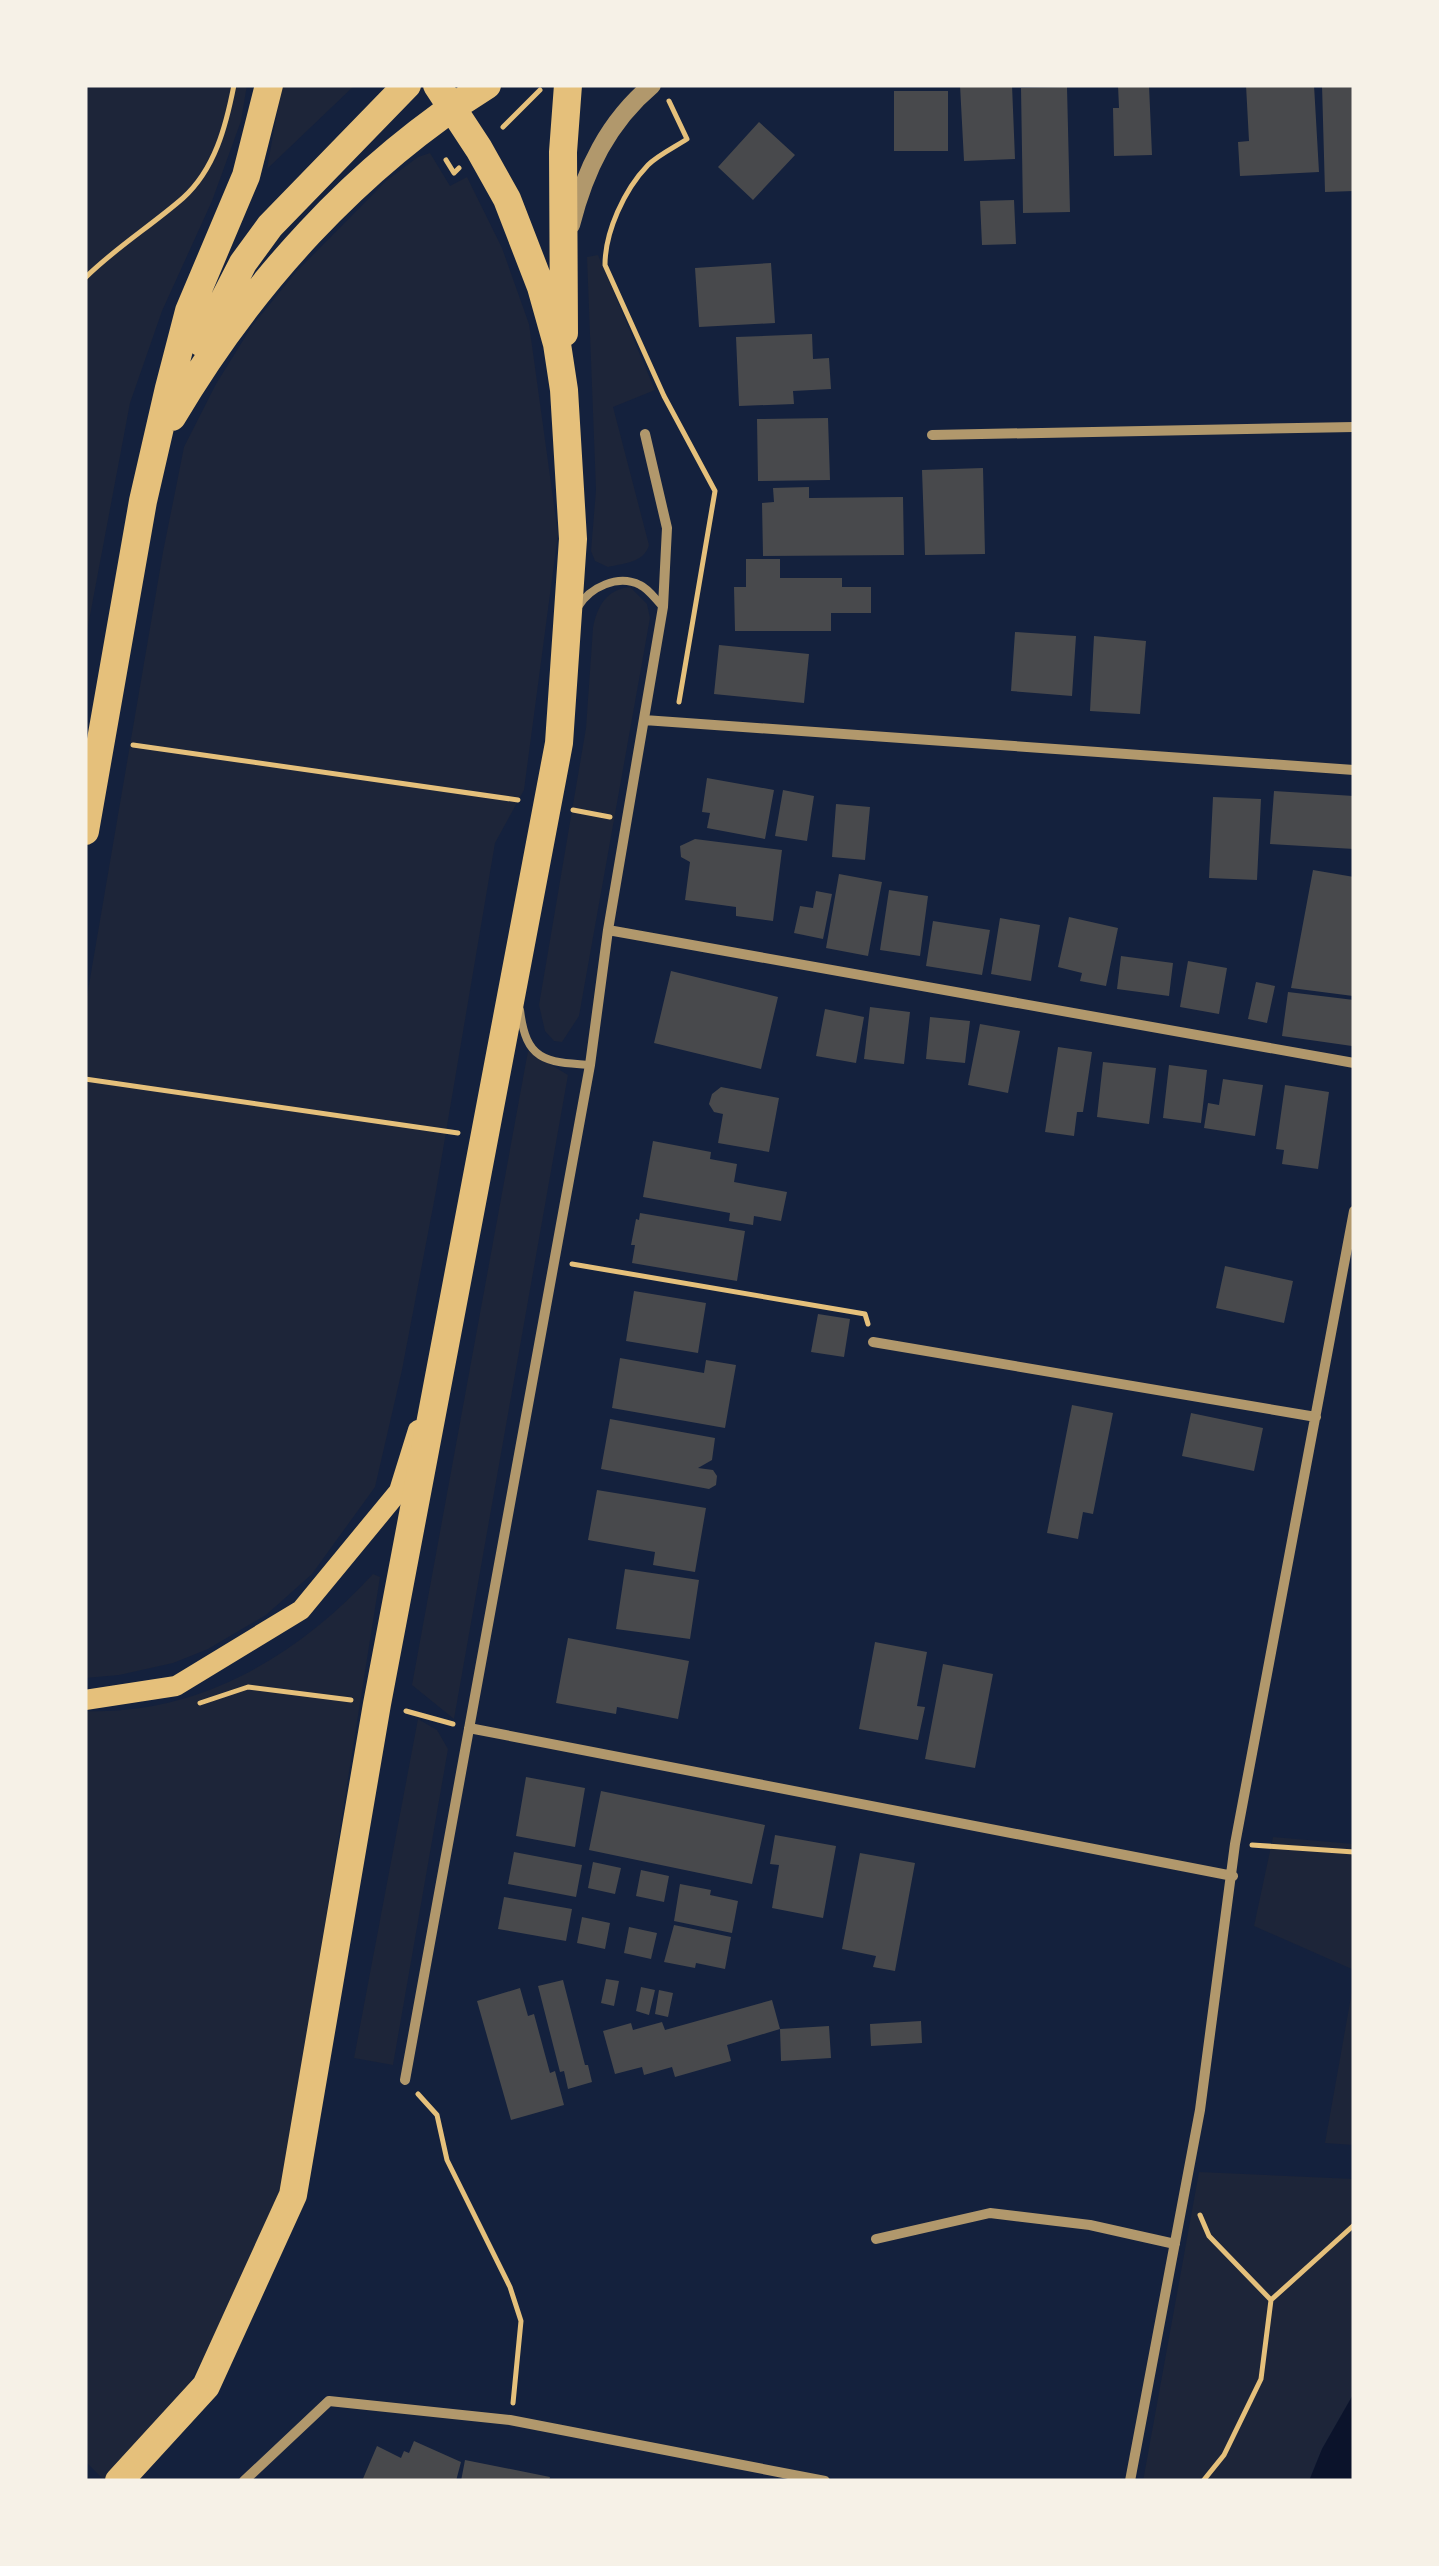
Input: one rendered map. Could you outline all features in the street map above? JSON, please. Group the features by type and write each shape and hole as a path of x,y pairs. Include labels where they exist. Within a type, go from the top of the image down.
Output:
{"highway":[{"path":"85,831 140,519 189,310 246,176 269,85"},
{"path":"157,444 207,333 252,249 282,212 407,85"},
{"path":"157,444 212,350 264,283 444,96 487,85"},
{"path":"119,2481 206,2386 293,2195 444,1342 559,743 573,539 564,390 563,152 568,85"},
{"path":"444,96 479,149 521,231 548,310 564,390"}],"main road":[{"path":"85,1700 176,1686 302,1610 400,1491 444,1342"}],"street":[{"path":"565,249 592,161 614,126 652,85"},
{"path":"932,435 1354,427"},
{"path":"405,2080 590,1065 608,930 663,608 666,528 645,434"},
{"path":"644,720 1354,770"},
{"path":"608,930 1354,1063"},
{"path":"1130,2481 1200,2110 1235,1844 1354,1211"},
{"path":"873,1342 1316,1417"},
{"path":"469,1728 1233,1876"},
{"path":"876,2239 990,2213 1090,2225 1175,2244"},
{"path":"244,2481 329,2401 510,2420 825,2481"}],"lane":[{"path":"568,629 581,602 602,585 625,579 644,586 663,608"},
{"path":"515,971 522,1030 533,1051 548,1062 590,1065"}],"path":[{"path":"85,278 184,196 201,176 225,128 234,85"},
{"path":"503,127 540,89"},
{"path":"669,101 687,139 648,164 624,200 605,245 605,265 664,396 715,491 676,722"},
{"path":"446,160 454,172 460,167"},
{"path":"133,745 518,800"},
{"path":"574,810 628,821"},
{"path":"85,1079 484,1136"},
{"path":"554,1260 866,1314 873,1342"},
{"path":"189,1707 248,1687 360,1702"},
{"path":"406,1712 469,1728"},
{"path":"1235,1844 1354,1852"},
{"path":"405,2080 437,2115 447,2160 510,2287 522,2321 510,2420"},
{"path":"1186,2185 1210,2236 1271,2300"},
{"path":"1203,2481 1224,2455 1261,2379 1271,2300 1354,2225"}],"shaded area":[{"path":"85,85 247,85 241,121 212,201 162,311 130,403 85,642"},
{"path":"282,85 355,85 267,169"},
{"path":"430,153 450,186 467,177 502,248 529,324 558,534 524,790 495,843 402,1370 375,1487 312,1574 266,1615 208,1649 173,1663 85,1678 85,1008 184,447 252,326 296,272 386,181 418,157"},
{"path":"598,255 655,390 613,407 649,545 638,559 608,567 595,561 591,551 596,490 587,257"},
{"path":"630,587 647,604 650,618 579,1016 562,1042 554,1041 545,1031 539,1005 586,728 593,628 604,600 615,591"},
{"path":"528,1051 568,1075 454,1719 412,1685"},
{"path":"373,1574 380,1577 282,2195 251,2274 185,2391 105,2481 85,2461 85,1711 127,1710 168,1703 244,1675 312,1631"},
{"path":"418,1719 437,1730 448,1749 393,2065 354,2058"},
{"path":"1273,1837 1354,1844 1354,1970 1254,1926"},
{"path":"1354,1980 1354,2145 1325,2143"},
{"path":"1199,2172 1354,2179 1354,2393 1309,2481 1143,2481"},
{"path":"1354,2393 1354,2481 1309,2481 1322,2449"}],"building":[{"path":"960,85 1012,85 1015,159 964,161"},
{"path":"1118,85 1149,85 1152,155 1114,156 1113,108 1119,108"},
{"path":"1246,85 1314,85 1319,172 1240,176 1238,142 1249,141"},
{"path":"1322,85 1354,85 1354,191 1325,192"},
{"path":"1067,87 1070,212 1023,213 1021,88"},
{"path":"894,91 948,91 948,151 894,151"},
{"path":"759,122 795,155 753,200 718,167"},
{"path":"1014,200 1016,244 982,245 980,201"},
{"path":"771,263 775,323 699,327 695,268"},
{"path":"812,334 813,359 829,358 831,389 793,391 794,404 739,406 736,337"},
{"path":"828,418 830,480 758,481 757,419"},
{"path":"983,468 985,554 925,555 922,470"},
{"path":"809,487 809,498 903,497 904,555 763,556 762,503 774,502 773,488"},
{"path":"746,559 780,559 780,578 842,578 842,587 871,587 871,613 831,613 831,631 735,631 734,587 746,587"},
{"path":"1015,632 1076,636 1072,696 1011,691"},
{"path":"1094,636 1146,641 1140,714 1090,711"},
{"path":"719,645 809,654 804,703 714,694"},
{"path":"707,778 774,790 765,839 707,828 710,813 702,812"},
{"path":"783,790 814,796 807,841 775,836"},
{"path":"1274,791 1354,796 1354,849 1270,844"},
{"path":"1213,797 1261,799 1257,880 1209,878"},
{"path":"836,804 870,807 865,860 832,857"},
{"path":"695,839 782,850 773,921 736,916 736,907 685,900 690,862 681,857 680,846"},
{"path":"1313,870 1354,877 1353,996 1291,988"},
{"path":"839,874 882,882 868,956 826,948"},
{"path":"889,890 928,896 920,956 880,950"},
{"path":"816,891 832,894 823,939 794,933 800,906 813,908"},
{"path":"1069,917 1118,928 1106,986 1080,981 1082,973 1058,967"},
{"path":"1000,918 1040,925 1031,981 991,974"},
{"path":"933,921 990,930 982,975 926,966"},
{"path":"1121,956 1173,963 1169,996 1117,989"},
{"path":"1188,961 1227,968 1219,1014 1180,1007"},
{"path":"671,971 778,997 761,1069 654,1043"},
{"path":"1256,982 1275,986 1267,1023 1248,1019"},
{"path":"1288,992 1354,1000 1352,1046 1282,1036"},
{"path":"870,1007 910,1012 904,1064 864,1059"},
{"path":"825,1009 864,1017 856,1063 816,1056"},
{"path":"930,1017 970,1021 965,1063 926,1059"},
{"path":"980,1024 1020,1031 1008,1093 968,1085"},
{"path":"1058,1047 1092,1052 1083,1112 1077,1112 1074,1136 1045,1132"},
{"path":"1103,1062 1156,1068 1149,1124 1097,1117"},
{"path":"1169,1065 1207,1070 1201,1123 1163,1118"},
{"path":"1223,1079 1263,1085 1255,1136 1204,1128 1208,1103 1219,1105"},
{"path":"1285,1085 1329,1092 1318,1169 1282,1164 1284,1150 1276,1149"},
{"path":"721,1087 779,1098 769,1152 718,1143 723,1114 714,1112 709,1104 712,1094"},
{"path":"653,1141 711,1152 710,1159 737,1164 734,1182 787,1192 781,1221 754,1216 753,1225 729,1221 730,1213 643,1197"},
{"path":"640,1213 745,1231 737,1281 632,1263 635,1245 631,1245"},
{"path":"1225,1266 1293,1281 1284,1323 1216,1308"},
{"path":"634,1291 706,1303 698,1353 626,1341"},
{"path":"818,1314 850,1319 844,1357 811,1352"},
{"path":"620,1358 704,1373 706,1360 736,1365 725,1428 612,1408"},
{"path":"1072,1405 1113,1413 1093,1514 1083,1512 1078,1539 1047,1533"},
{"path":"1191,1413 1263,1428 1254,1471 1182,1456"},
{"path":"610,1419 715,1438 712,1460 698,1468 713,1470 716,1485 709,1489 601,1469"},
{"path":"597,1490 706,1508 695,1572 653,1565 655,1552 588,1540"},
{"path":"625,1569 699,1580 690,1639 616,1629"},
{"path":"568,1638 689,1661 678,1719 617,1707 616,1714 556,1703"},
{"path":"875,1642 927,1652 917,1706 925,1707 918,1740 859,1729"},
{"path":"943,1664 993,1674 975,1768 925,1759"},
{"path":"526,1777 585,1788 575,1847 516,1836"},
{"path":"601,1791 765,1825 752,1884 589,1850"},
{"path":"775,1835 836,1846 823,1918 772,1908 779,1865 770,1864"},
{"path":"514,1852 582,1865 576,1897 508,1884"},
{"path":"860,1853 915,1863 895,1971 873,1967 876,1956 842,1949"},
{"path":"593,1862 621,1868 615,1894 588,1888"},
{"path":"641,1870 669,1876 664,1902 636,1896"},
{"path":"680,1884 738,1901 732,1933 674,1921"},
{"path":"504,1897 572,1909 566,1941 498,1929"},
{"path":"582,1917 610,1923 605,1949 577,1943"},
{"path":"674,1925 731,1937 725,1969 664,1962"},
{"path":"629,1927 657,1933 651,1959 624,1953"},
{"path":"606,1979 619,1981 614,2006 601,2003"},
{"path":"563,1980 592,2082 568,2089 538,1986"},
{"path":"641,1987 655,1990 649,2015 636,2011"},
{"path":"520,1988 528,2016 534,2014 550,2073 555,2071 564,2105 511,2120 477,2001"},
{"path":"659,1990 673,1993 668,2017 655,2014"},
{"path":"772,2000 780,2029 727,2045 731,2061 675,2077 672,2067 644,2075 642,2067 615,2074 603,2031 631,2023 633,2030 662,2022 665,2030"},
{"path":"921,2021 922,2043 871,2046 870,2024"},
{"path":"829,2026 831,2058 781,2061 780,2029"},
{"path":"414,2441 461,2462 456,2481 362,2481 377,2446 401,2458 404,2451 409,2453"},
{"path":"465,2460 550,2477 549,2481 461,2481"}]}
